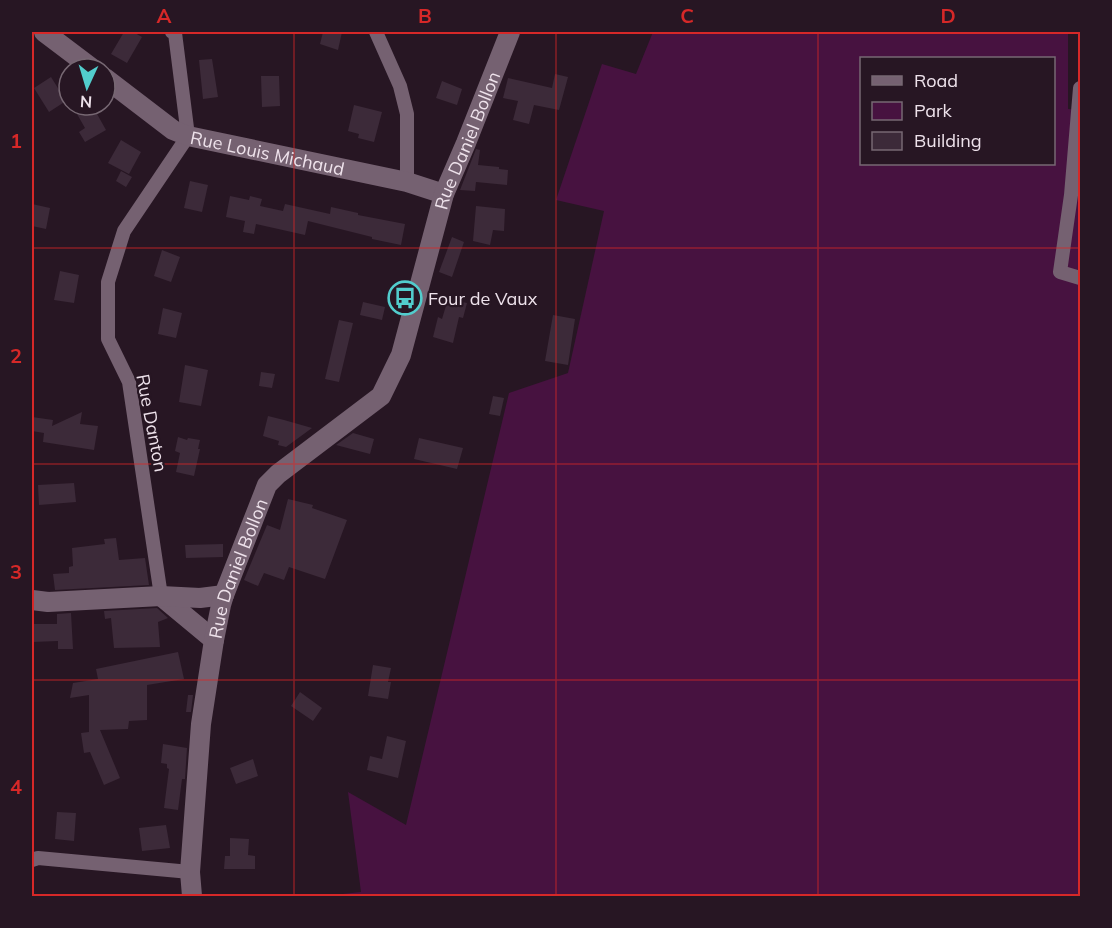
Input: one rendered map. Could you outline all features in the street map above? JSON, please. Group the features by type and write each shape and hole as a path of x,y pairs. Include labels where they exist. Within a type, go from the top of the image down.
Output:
{"street":[{"path":"44,32 77,57"},
{"path":"172,32 175,33 188,136"},
{"path":"376,32 400,86 407,114 407,182"},
{"name":"Rue Daniel Bollon","path":"192,897 190,872 201,724 214,640 224,595 267,485 278,474 381,396 401,355 444,194 510,32"},
{"name":"Rue Louis Michaud","path":"117,87 173,130 188,136 407,182 444,194"},
{"path":"1080,88 1071,195 1060,272 1080,278"},
{"name":"Rue Danton","path":"161,596 129,382 108,339 108,282 124,231 188,136"},
{"path":"32,600 48,602 161,596 200,598 224,595"},
{"path":"161,596 214,640"},
{"path":"32,860 38,858 190,872"}],"green space":[{"path":"653,32 1068,32 1068,109 1080,110 1080,896 324,896 361,892 348,792 406,825 509,393 568,373 604,211 556,200 602,64 636,74"}],"building":[{"path":"124,32 133,32 142,37 127,63 111,54"},
{"path":"323,32 342,32 338,50 320,44"},
{"path":"212,59 218,97 203,99 199,60"},
{"path":"555,74 568,77 559,110 534,105 529,124 513,120 518,101 503,98 508,78 552,88"},
{"path":"261,76 279,76 280,106 262,107"},
{"path":"51,77 57,87 57,107 49,112 34,88"},
{"path":"442,81 462,89 457,105 436,98"},
{"path":"354,105 382,112 374,142 358,138 359,134 348,131"},
{"path":"79,117 99,117 106,130 85,142 79,132 85,128"},
{"path":"121,140 141,152 129,174 108,163"},
{"path":"476,149 480,150 478,165 508,170 507,185 476,182 475,191 460,190"},
{"path":"121,171 132,177 126,187 116,181"},
{"path":"190,181 208,185 202,212 184,208"},
{"path":"230,196 249,200 250,196 262,199 260,206 283,211 285,204 330,214 331,207 405,224 401,245 308,221 305,235 256,224 254,234 243,232 245,221 226,217"},
{"path":"32,204 50,208 46,229 32,226"},
{"path":"476,206 505,209 504,231 493,230 490,245 473,241"},
{"path":"452,237 464,242 452,277 439,272"},
{"path":"162,250 180,257 171,282 154,276"},
{"path":"60,271 79,275 74,303 54,300"},
{"path":"448,299 467,303 463,318 459,317 453,343 433,337 438,317 442,319"},
{"path":"363,302 385,307 382,320 360,315"},
{"path":"163,308 182,313 176,338 158,334"},
{"path":"553,315 575,319 568,365 545,361"},
{"path":"339,320 353,323 339,382 325,379"},
{"path":"185,365 208,370 201,406 179,402"},
{"path":"261,372 275,374 272,388 259,386"},
{"path":"493,396 504,398 500,416 489,414"},
{"path":"82,412 80,424 98,426 94,450 43,442 44,433 32,431 32,417 53,420 52,426"},
{"path":"268,416 312,428 286,447 278,445 279,441 263,436"},
{"path":"353,433 374,439 370,454 336,445"},
{"path":"178,437 200,440 194,476 176,472 180,453 175,451"},
{"path":"419,438 463,448 457,469 414,459"},
{"path":"74,483 76,502 39,505 38,485"},
{"path":"288,499 313,505 312,508 347,520 325,579 289,567 284,580 264,573 258,586 244,580 267,525 280,530"},
{"path":"116,538 119,560 145,558 149,585 55,590 53,574 69,573 69,567 73,566 72,548 105,544 104,539"},
{"path":"223,544 223,557 186,558 185,545"},
{"path":"157,608 168,618 158,622 160,647 114,648 111,618 105,619 104,611"},
{"path":"71,613 73,649 58,649 58,641 32,642 32,624 57,624 57,614"},
{"path":"178,652 184,679 147,685 147,720 129,721 128,729 100,730 120,778 104,785 90,752 84,753 81,733 89,732 89,695 70,698 73,683 98,679 96,669"},
{"path":"373,665 391,668 388,699 368,696"},
{"path":"300,692 322,708 313,721 291,706"},
{"path":"188,695 193,695 191,712 186,712"},
{"path":"387,736 406,741 398,778 367,770 370,756 382,759"},
{"path":"163,744 187,748 185,779 182,779 178,810 164,808 169,769 167,764 161,763"},
{"path":"253,759 258,776 236,784 230,768"},
{"path":"57,812 76,813 74,841 55,839"},
{"path":"166,825 170,848 142,851 139,828"},
{"path":"230,838 249,839 248,855 255,856 255,869 224,869 225,856 230,856"}],"place":[{"name":"Four de Vaux","path":"405,298"}]}
